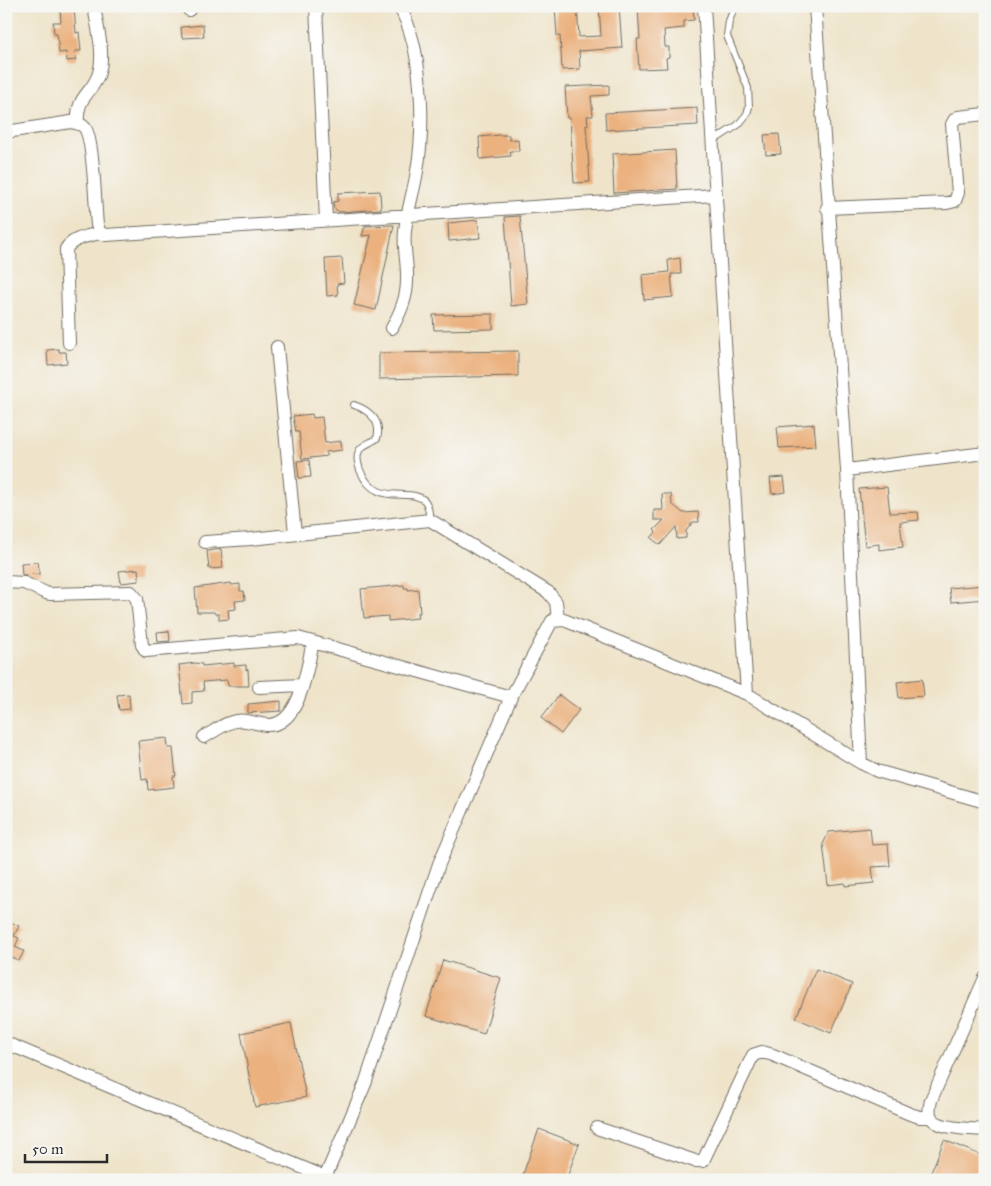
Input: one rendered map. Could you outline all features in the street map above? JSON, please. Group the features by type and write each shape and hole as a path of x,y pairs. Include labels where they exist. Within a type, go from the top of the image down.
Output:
{"street":[{"path":"78,123 80,103 93,84 100,69 101,53 94,6"},
{"path":"316,6 326,220"},
{"path":"392,328 404,304 407,290 405,242 407,216 417,171 421,137 420,92 415,48 408,23 399,6"},
{"path":"704,6 747,694"},
{"path":"815,6 846,470 861,763"},
{"path":"827,208 947,203 955,200 958,193 952,124 958,117 985,114"},
{"path":"6,132 64,123 78,123 84,126 89,138 97,225 100,233"},
{"path":"69,343 66,249 76,240 100,233 106,235 715,195"},
{"path":"277,347 295,534"},
{"path":"846,470 985,453"},
{"path":"205,542 430,520 548,592 556,602 558,620"},
{"path":"6,582 24,583 50,594 131,592 137,598 142,645 146,651 298,638 511,697"},
{"path":"6,1043 324,1179 364,1084 439,864 511,697 552,621 558,620 574,624 747,694 861,763 877,770 985,802"},
{"path":"204,737 232,722 246,721 267,725 286,719 295,707 303,686 313,642"},
{"path":"259,686 303,686"},
{"path":"985,978 931,1100 929,1110 934,1122 947,1126 985,1130"},
{"path":"597,1128 695,1161 703,1161 753,1055 762,1052 910,1114 931,1117"}],"lane":[{"path":"713,141 738,124 747,114 749,107 748,88 727,36 729,20 735,6"},
{"path":"354,405 370,412 378,428 377,438 363,446 357,457 366,480 372,487 382,493 422,499 427,505 430,520"}],"building":[{"path":"555,6 577,6 579,37 601,36 599,6 619,6 622,48 579,51 580,69 562,70 560,36 557,36"},
{"path":"693,6 694,20 684,21 684,28 664,30 665,47 669,47 669,57 666,58 667,68 639,69 638,9"},
{"path":"74,8 76,33 79,32 81,51 75,51 76,60 67,61 66,52 59,53 57,34 54,34 53,22 61,22 60,9"},
{"path":"203,25 204,37 182,38 181,27"},
{"path":"609,85 609,95 591,96 593,116 587,116 590,182 574,183 570,118 567,118 565,87"},
{"path":"697,108 698,125 606,130 605,113"},
{"path":"779,134 781,154 766,155 764,135"},
{"path":"509,135 509,140 518,139 519,151 510,151 511,156 480,159 479,137"},
{"path":"675,150 677,189 614,193 612,154"},
{"path":"380,191 381,209 339,212 334,208 333,202 338,201 338,193"},
{"path":"520,216 528,304 511,306 505,217"},
{"path":"478,220 480,238 449,241 448,223"},
{"path":"394,225 376,310 354,305 371,235 362,236 365,226"},
{"path":"342,258 344,283 337,284 338,295 327,296 325,259"},
{"path":"680,258 681,274 671,274 673,297 644,300 642,275 669,272 668,260"},
{"path":"493,314 493,329 434,330 433,315"},
{"path":"59,349 59,352 66,352 67,363 48,365 47,350"},
{"path":"518,351 518,376 379,379 379,353"},
{"path":"312,414 313,418 322,417 325,443 341,441 342,450 326,452 327,456 302,459 299,432 296,432 293,416"},
{"path":"814,424 816,446 779,448 777,427"},
{"path":"309,460 311,477 299,478 297,461"},
{"path":"784,477 786,492 772,494 770,478"},
{"path":"887,487 890,513 918,512 919,520 900,522 903,547 879,550 879,544 865,546 859,489"},
{"path":"662,494 671,494 672,504 683,513 698,512 699,522 693,522 686,531 686,538 677,539 676,527 660,545 651,538 656,532 654,530 664,520 654,520 654,510 663,510"},
{"path":"221,549 223,568 209,569 207,551"},
{"path":"38,562 40,574 22,575 21,563"},
{"path":"138,569 139,581 121,583 119,571"},
{"path":"231,583 232,585 240,584 240,591 244,591 245,600 235,601 236,609 228,610 229,619 219,620 219,614 214,612 197,612 195,588"},
{"path":"404,585 404,588 408,588 408,590 418,589 420,613 417,613 418,618 388,621 388,616 364,618 361,589"},
{"path":"985,585 985,599 951,602 949,588"},
{"path":"169,631 170,641 158,642 157,632"},
{"path":"234,663 234,666 246,665 249,686 228,686 227,680 203,682 204,691 192,692 192,703 183,704 179,665 202,664 202,666"},
{"path":"922,679 924,696 899,698 897,682"},
{"path":"129,694 130,709 119,710 117,695"},
{"path":"559,695 579,710 561,734 541,718"},
{"path":"281,701 281,711 248,713 248,704"},
{"path":"167,738 168,748 173,748 176,776 173,776 174,787 148,790 147,779 142,780 138,741"},
{"path":"870,828 872,845 888,844 890,866 872,867 874,883 845,886 845,883 828,885 823,844 829,832"},
{"path":"6,920 19,926 14,936 19,938 15,947 24,951 19,961 11,957 6,966"},
{"path":"443,960 501,978 484,1034 426,1016"},
{"path":"816,969 852,984 831,1033 796,1018"},
{"path":"291,1023 306,1097 255,1107 241,1033"},
{"path":"539,1129 579,1144 566,1180 521,1180"},
{"path":"944,1140 985,1157 985,1165 979,1180 928,1180"}]}
